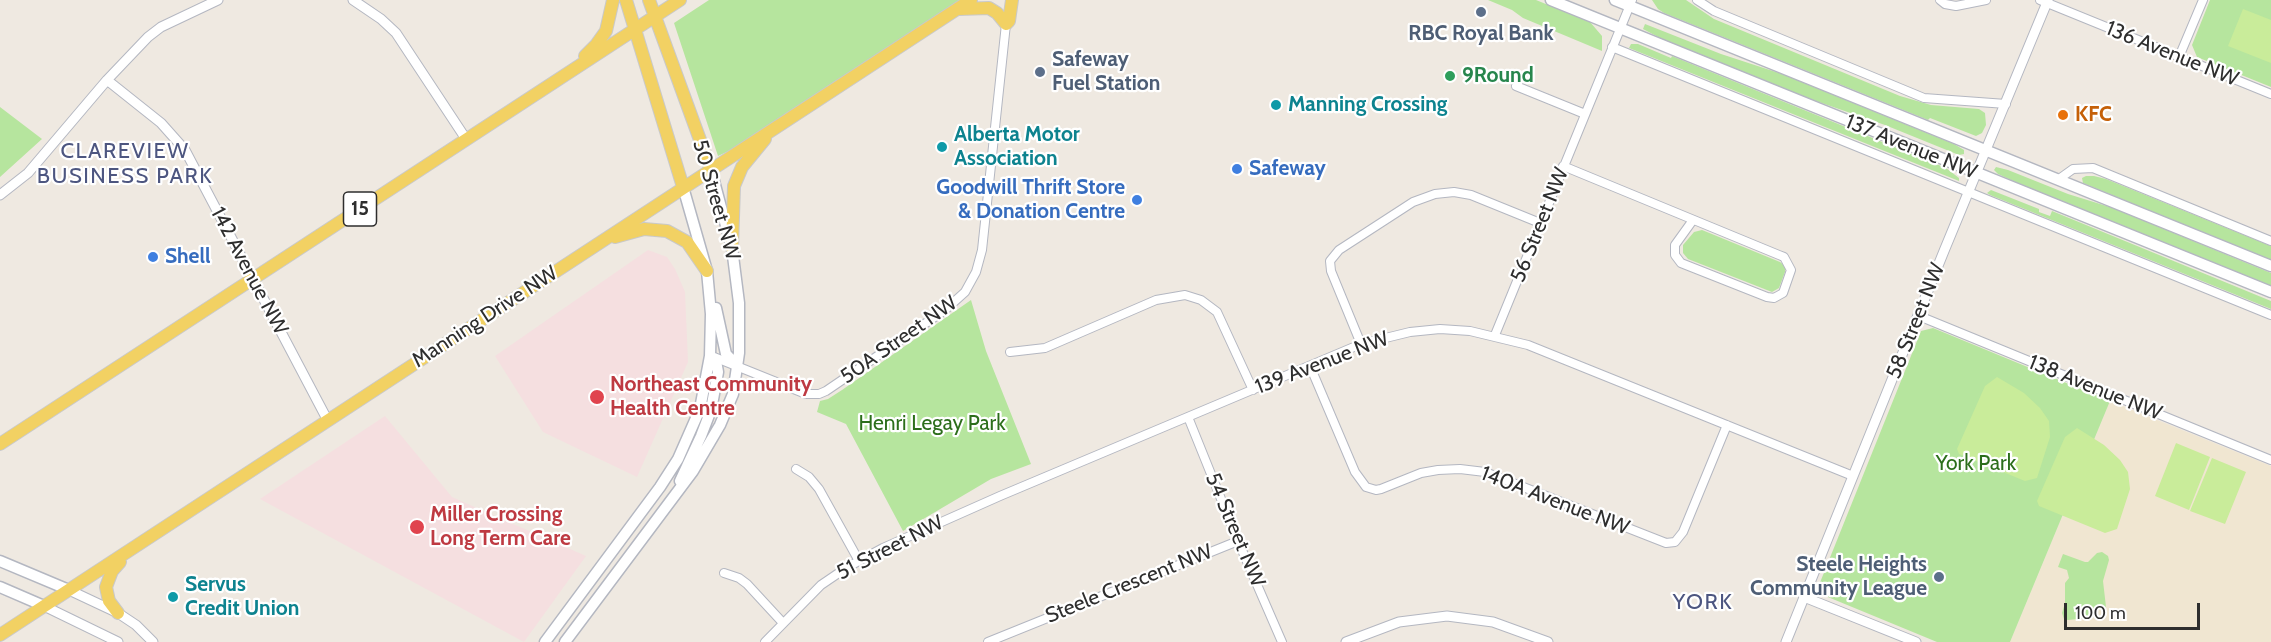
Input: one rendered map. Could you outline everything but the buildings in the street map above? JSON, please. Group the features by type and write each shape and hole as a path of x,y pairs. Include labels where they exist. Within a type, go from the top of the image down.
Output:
{"main road":[{"path":"569,72 596,45 606,31 613,0"},
{"name":"50 Street NW","path":"545,642 660,487 678,459 700,409 710,356 711,314 707,275 626,0"},
{"name":"50 Street NW","path":"565,642 678,493 707,448 725,416 733,394 738,367 739,303 732,248 711,170 650,0"},
{"path":"466,139 680,0"},
{"name":"Manning Drive NW","path":"0,635 971,0"},
{"path":"956,10 989,8 1006,24 1009,21 1012,0"},
{"name":"137 Avenue NW","path":"1551,0 2271,292"},
{"name":"137 Avenue NW","path":"1616,0 1630,3 2271,266"},
{"path":"732,248 734,186 742,167 773,129"},
{"name":"15","path":"253,278 466,139"},
{"path":"600,242 644,229 667,231 687,242 707,275 726,354 738,367"},
{"path":"0,444 253,278"},
{"path":"678,493 681,479 702,436 711,410 718,372 716,361 710,356"},
{"path":"118,613 109,601 106,587 112,571 132,549"},
{"path":"0,561 69,590"},
{"path":"0,587 44,606"}],"street":[{"path":"0,195 28,172 135,49 161,27 218,0"},
{"path":"353,0 381,19 396,33 466,139"},
{"path":"1696,0 1714,11 1924,98 2006,104"},
{"path":"1940,0 1945,4 1956,6 1986,0"},
{"path":"2179,57 2203,0"},
{"name":"58 Street NW","path":"1786,642 2006,104 2045,1"},
{"name":"136 Avenue NW","path":"2045,1 2271,94"},
{"name":"56 Street NW","path":"1495,336 1630,3"},
{"name":"50A Street NW","path":"738,367 806,394 826,391 945,310 965,292 976,273 982,250 1006,24"},
{"name":"137 Avenue NW","path":"1612,47 2271,315"},
{"name":"142 Avenue NW","path":"107,80 161,123 185,150 328,421"},
{"path":"1516,86 1585,114"},
{"path":"1563,166 1784,257 1791,270 1783,293 1774,298 1767,297 1682,263 1675,255 1675,245 1693,220"},
{"path":"2060,179 2073,169 2093,168 2271,241"},
{"path":"1361,344 1332,275 1330,261 1339,250 1406,206 1435,194 1454,192 1471,195 1540,223"},
{"path":"1010,352 1045,348 1156,300 1178,295 1192,297 1217,312 1253,390"},
{"name":"138 Avenue NW","path":"1918,316 2271,460"},
{"name":"139 Avenue NW","path":"1000,496 1361,344 1400,334 1440,329 1470,331 1495,336 1542,350 1853,476"},
{"path":"710,356 738,367"},
{"name":"140A Avenue NW","path":"1310,366 1355,472 1366,487 1381,489 1411,477 1438,470 1460,469 1485,472 1662,542 1675,542 1683,532 1727,425"},
{"name":"54 Street NW","path":"1188,417 1282,642"},
{"path":"796,469 809,477 819,489 859,561"},
{"name":"51 Street NW","path":"765,642 821,585 859,561 1000,496"},
{"name":"Steele Crescent NW","path":"988,642 1238,541"},
{"path":"724,573 739,578 747,584 783,623"},
{"path":"69,590 118,613 136,625 153,642"},
{"path":"1804,597 1917,642"},
{"path":"44,606 118,642"},
{"path":"1346,642 1399,622 1447,616 1493,622 1548,642"}],"shaded area":[{"name":"Northeast Community Health Centre","path":"648,250 667,257 685,292 688,362 637,477 543,432 495,356"},
{"path":"2110,401 2271,466 2271,642 2010,642"},
{"name":"Miller Crossing Long Term Care","path":"385,416 452,497 586,556 524,642 260,499"}],"green space":[{"path":"709,0 962,0 735,148 718,156 674,23"},
{"path":"1488,0 1536,0 1590,22 1602,36 1602,51 1523,18 1512,10"},
{"path":"1652,0 1686,0 1714,19 1900,96 1931,105 1979,109 1985,113 1986,125 1982,133 1976,136 1930,118 1928,120 1664,13"},
{"path":"2210,0 2271,0 2271,87 2197,57 2192,45"},
{"path":"2243,9 2271,20 2271,63 2228,46"},
{"path":"1645,24 1721,54 1782,74 1954,144 1964,150 1964,154 1959,155 1885,125 1813,100 1662,39 1643,29"},
{"path":"1631,44 1638,44 1671,58 1672,56 1946,168 1959,178 1959,181 1629,48"},
{"path":"0,107 42,139 0,177"},
{"path":"1996,167 2113,208 2271,273 2271,287 2024,186 1998,174 1994,170"},
{"path":"2086,176 2106,179 2271,246 2271,261 2083,183 2082,178"},
{"path":"1991,190 2039,209 2039,212 2050,216 2052,211 2271,301 2271,309 1987,193"},
{"path":"1702,230 1780,262 1785,266 1785,272 1779,288 1772,292 1688,259 1683,253 1683,245 1694,232"},
{"name":"Henri Legay Park","path":"971,300 986,351 1031,464 991,479 903,531 846,424 817,412 820,401 842,390"},
{"name":"York Park","path":"1933,328 2110,401 2010,642 1937,642 1823,595 1819,585 1921,331"},
{"path":"1997,377 2024,393 2040,408 2049,421 2050,437 2037,478 2025,481 1959,454 1957,449 1985,386"},
{"path":"2077,428 2104,445 2120,460 2128,472 2130,489 2117,529 2105,533 2039,506 2037,501 2065,437"},
{"path":"2176,443 2210,457 2189,510 2155,496"},
{"path":"2212,458 2246,472 2225,524 2190,511"},
{"path":"2102,552 2108,556 2109,560 2103,581 2105,609 2095,610 2088,618 2064,619 2062,613 2065,603 2065,583 2069,578 2067,570 2058,567 2063,554 2088,562 2097,553"}],"place":[{"name":"RBC Royal Bank","path":"1481,12"},
{"name":"Safeway Fuel Station","path":"1040,72"},
{"name":"9Round","path":"1450,76"},
{"name":"Manning Crossing","path":"1276,105"},
{"name":"KFC","path":"2063,115"},
{"name":"Alberta Motor Association","path":"942,147"},
{"name":"Safeway","path":"1237,169"},
{"name":"Goodwill Thrift Store & Donation Centre","path":"1137,200"},
{"name":"Shell","path":"153,257"},
{"name":"Northeast Community Health Centre","path":"597,397"},
{"name":"Miller Crossing Long Term Care","path":"417,527"},
{"name":"Steele Heights Community League","path":"1939,577"},
{"name":"Servus Credit Union","path":"173,597"}],"district":[{"name":"CLAREVIEW BUSINESS PARK","path":"125,164"},
{"name":"YORK","path":"1703,603"}]}
